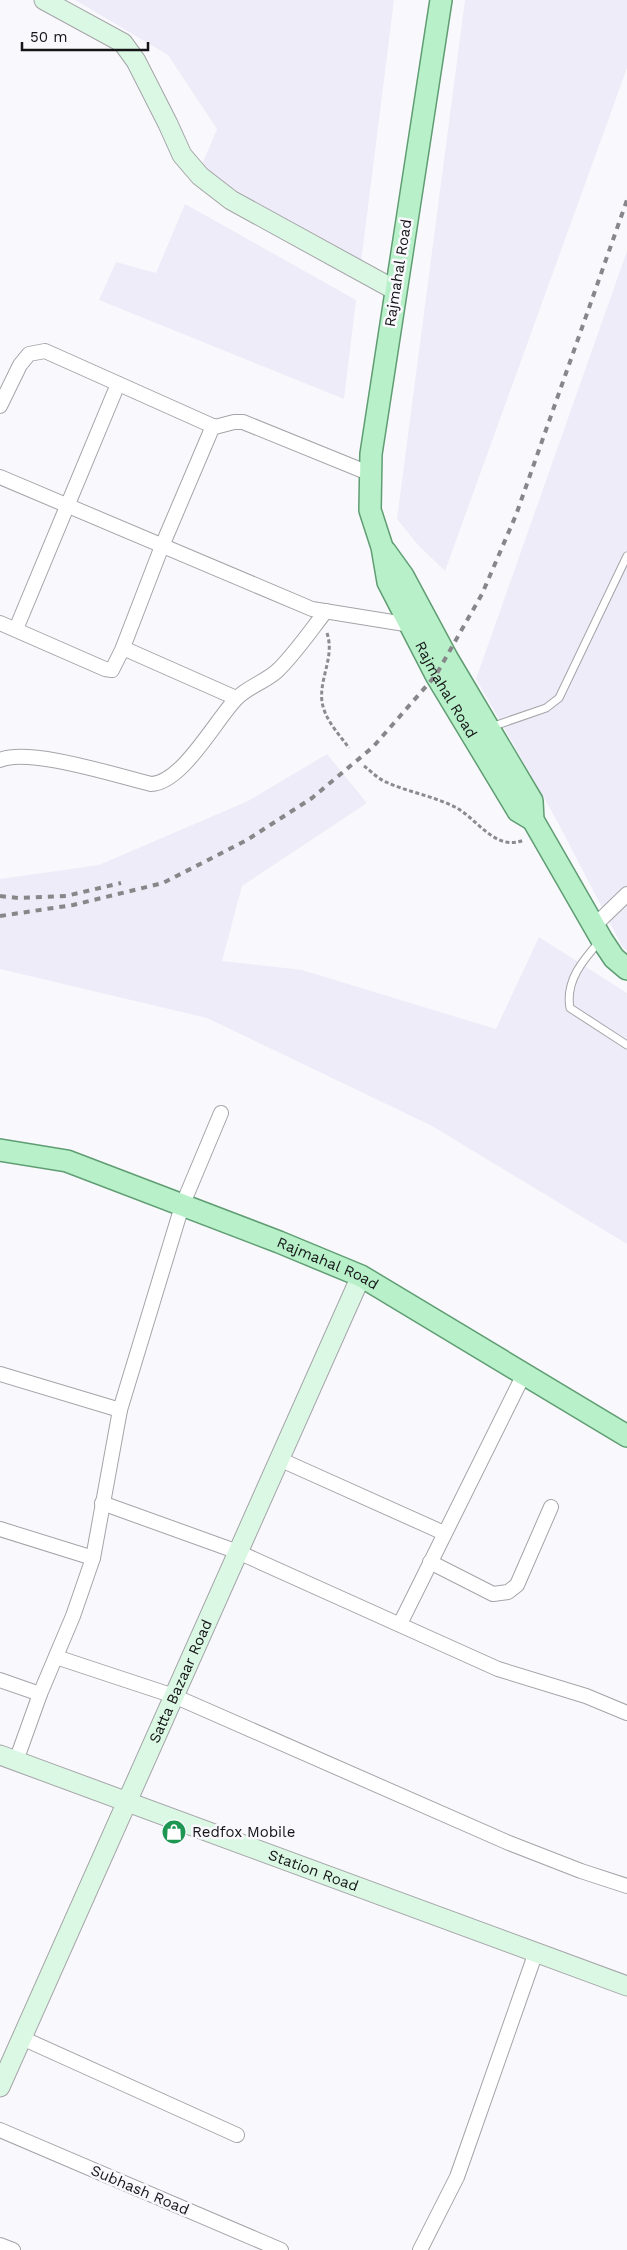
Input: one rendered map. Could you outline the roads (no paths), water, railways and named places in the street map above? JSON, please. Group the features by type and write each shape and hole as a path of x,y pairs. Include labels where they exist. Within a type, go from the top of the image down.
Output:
{"main road":[{"name":"Rajmahal Road","path":"441,0 371,454 370,510 382,547 388,582 436,675 518,811 537,827 614,958 627,969"},
{"name":"Rajmahal Road","path":"382,547 403,576 488,728 532,801 537,827"},
{"name":"Rajmahal Road","path":"0,1150 67,1161 280,1242 361,1276 627,1436"}],"street":[{"path":"44,0 123,43 136,61 182,155 200,176 231,200 395,290"},
{"path":"0,405 20,365 29,354 36,351 53,354 213,426 243,422 371,474"},
{"path":"16,629 118,384"},
{"path":"0,623 105,669 112,670 123,648 162,546 213,426"},
{"path":"0,477 323,615 411,625"},
{"path":"0,760 20,755 90,768 151,784 161,784 173,775 204,741 236,698 277,671 323,615"},
{"path":"123,648 236,698"},
{"path":"598,932 627,894"},
{"path":"8,1758 56,1657 93,1558 120,1410 182,1206 221,1114"},
{"name":"Satta Bazaar Road","path":"0,2087 361,1276"},
{"path":"0,1374 120,1410"},
{"path":"400,1624 524,1374"},
{"path":"279,1459 444,1533"},
{"path":"102,1503 238,1552 498,1668 586,1696 627,1713"},
{"path":"430,1562 493,1594 508,1592 517,1585 551,1507"},
{"path":"0,1529 93,1558"},
{"path":"56,1657 174,1696 509,1843 581,1871 627,1886"},
{"path":"0,1680 40,1694"},
{"name":"Station Road","path":"8,1758 627,1986"},
{"path":"420,2250 457,2177 536,1952"},
{"path":"22,2038 237,2135"},
{"name":"Subhash Road","path":"0,2130 281,2250"},
{"path":"0,2245 13,2250"}],"lane":[{"path":"488,728 546,708 559,698 627,556"},
{"path":"598,932 570,987 570,1008 627,1045"}],"railway":[{"path":"0,916 73,905 163,883 247,840 312,798 373,747 436,675 482,594 516,515 627,200"},
{"path":"0,896 18,898 66,896 121,883"}],"place":[{"name":"Redfox Mobile","path":"174,1832"}]}
